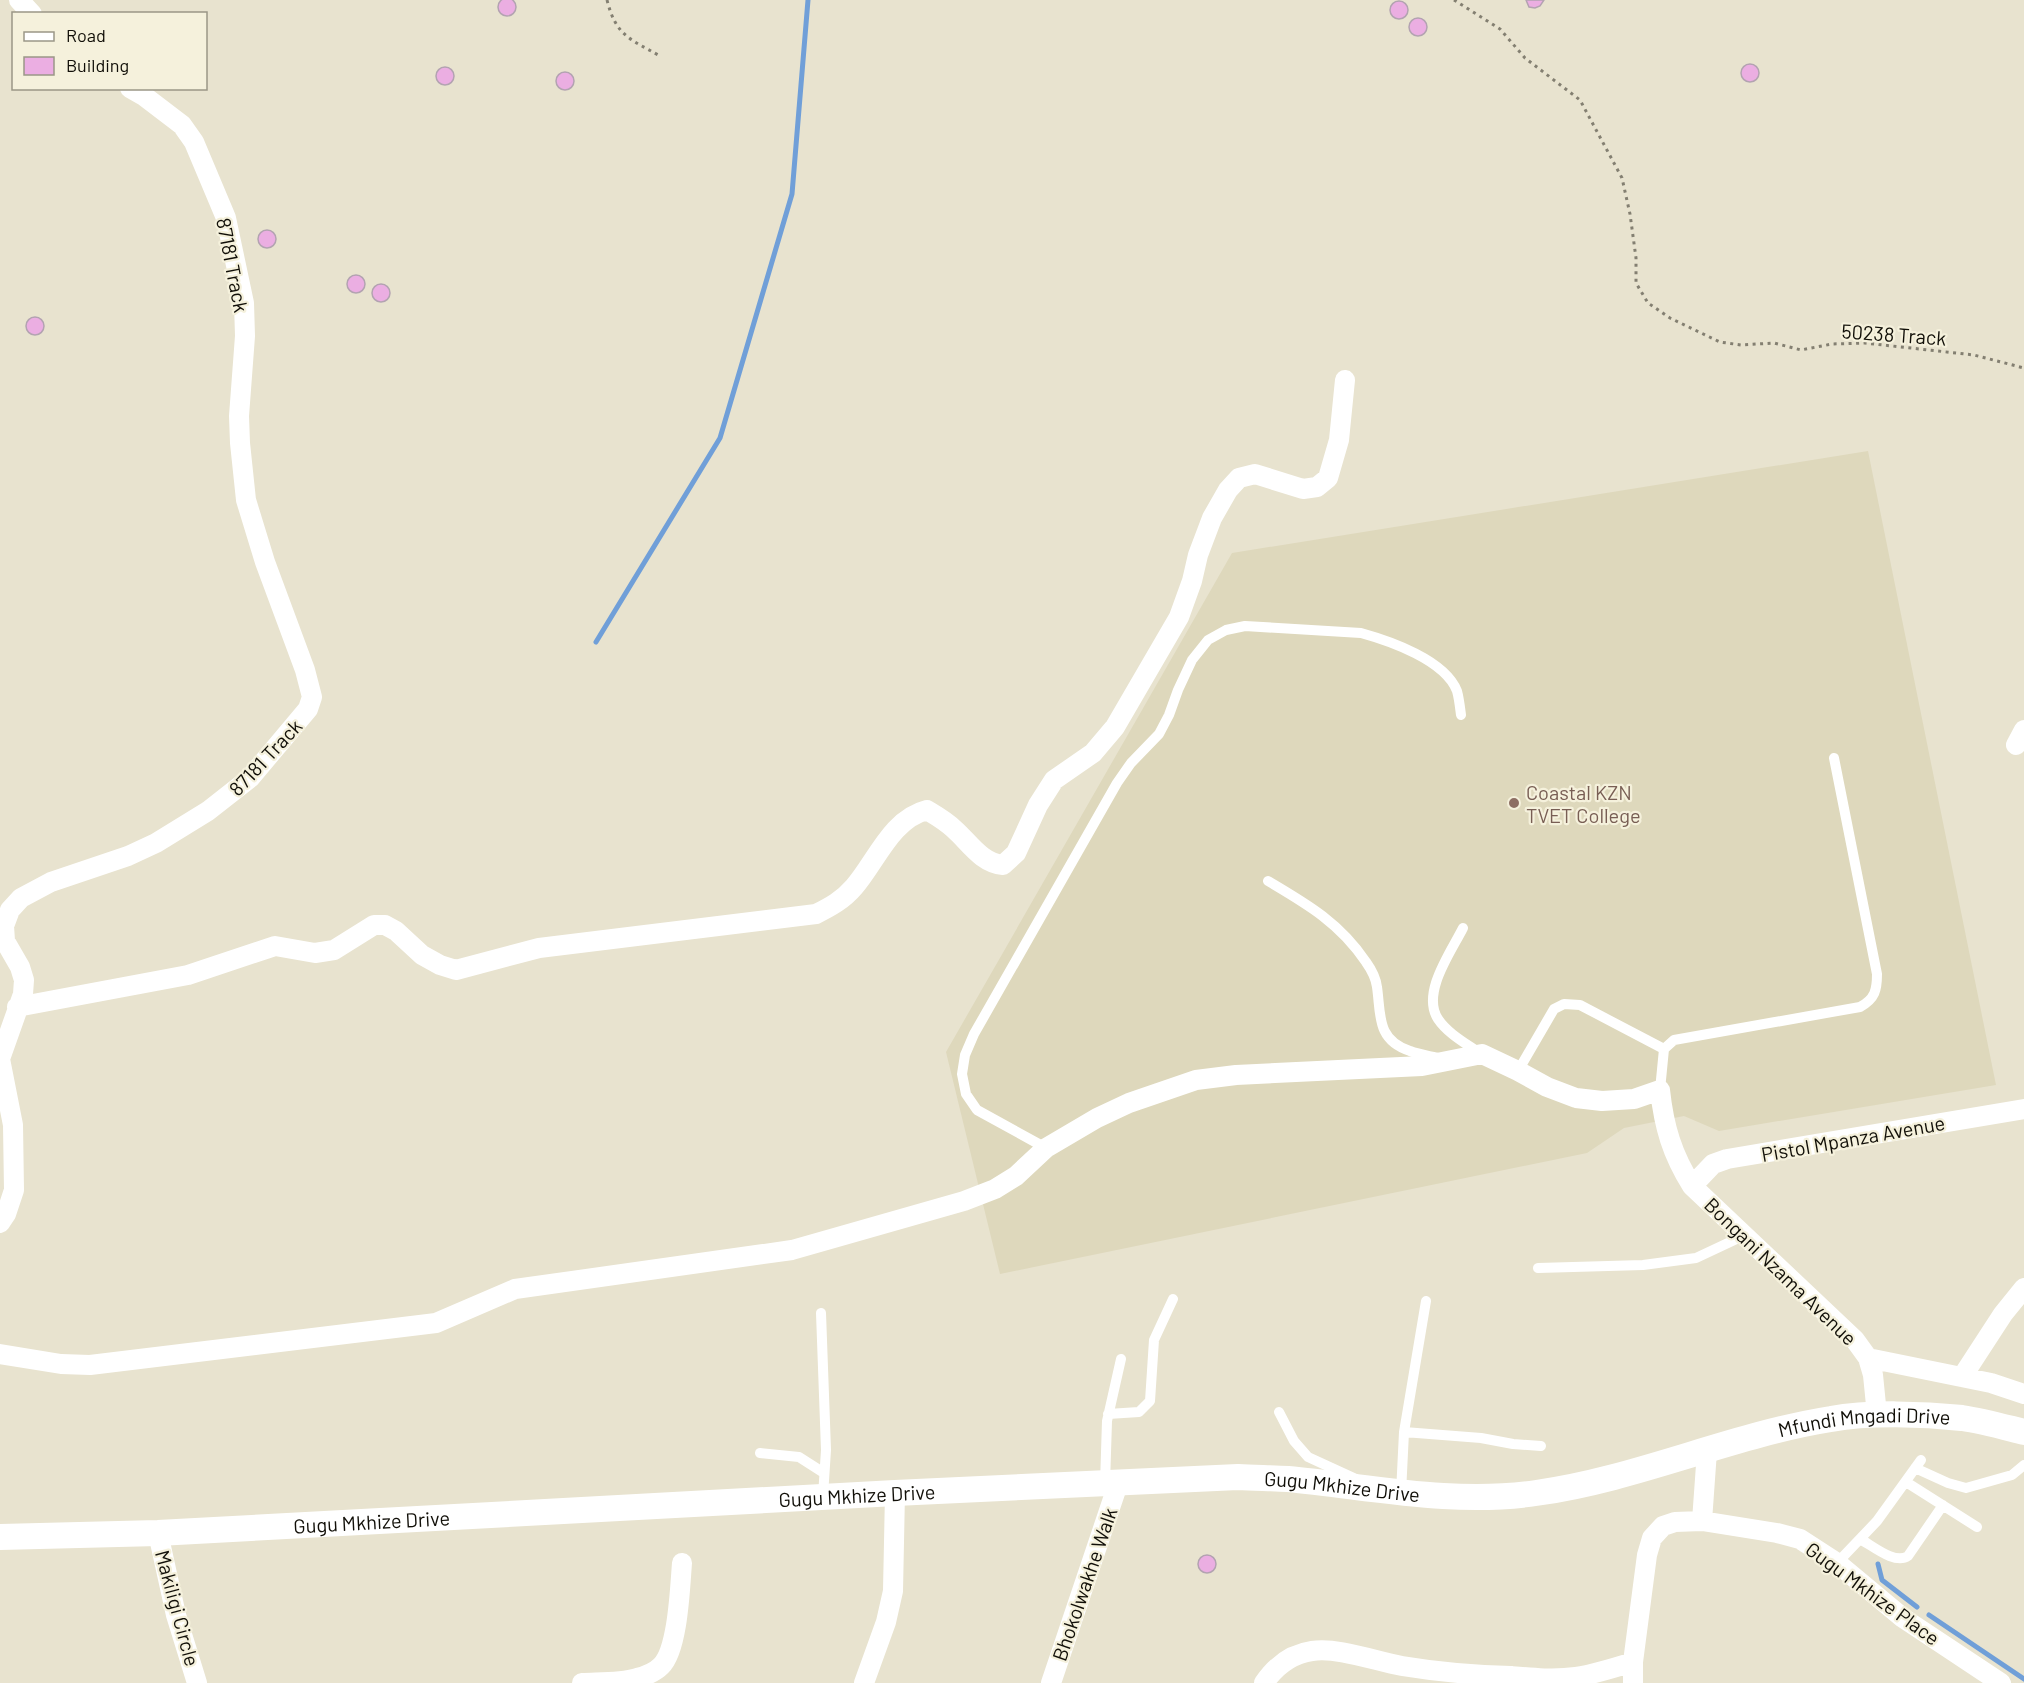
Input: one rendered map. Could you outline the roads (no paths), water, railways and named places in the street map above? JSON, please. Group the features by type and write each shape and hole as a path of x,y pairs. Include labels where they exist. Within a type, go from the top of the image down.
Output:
{"street":[{"path":"19,0 30,12"},
{"name":"87181 Track","path":"0,1223 6,1214 14,1190 13,1125 0,1059 23,994 24,980 20,967 2,943 4,926 10,910 21,898 51,882 128,856 156,843 224,800 250,778 278,748 309,709 312,697 305,670 265,562 246,500 239,416 245,336 244,303 226,218 194,142 182,125 134,90"},
{"path":"17,1007 189,975 275,945 315,953 334,950 374,925 385,925 396,931 422,955 440,965 456,970 539,948 816,914 836,904 853,888 887,841 908,817 927,810 940,817 987,860 996,865 1003,865 1016,853 1038,805 1054,780 1093,753 1115,728 1179,617 1212,518 1228,490 1239,478 1255,474 1303,489 1317,487 1328,477 1339,440 1345,380"},
{"path":"0,1354 61,1364 90,1365 436,1323 515,1288 792,1250 964,1202 995,1189 1047,1148 1096,1118 1130,1103 1196,1080 1236,1075 1422,1066 1482,1054 1547,1087 1576,1098 1602,1101 1634,1099 1660,1090"},
{"name":"Bongani Nzama Avenue","path":"1660,1090 1670,1145 1692,1186 1855,1340 1868,1358 1873,1375 1877,1415"},
{"name":"Pistol Mpanza Avenue","path":"1692,1186 1713,1164 1727,1159 2024,1108"},
{"path":"1962,1377 2003,1314 2024,1288"},
{"name":"Bongani Nzama Avenue","path":"1868,1358 1962,1377 2024,1394"},
{"name":"Mfundi Mngadi Drive","path":"1707,1451 1833,1418 1877,1415 1963,1418 2024,1432"},
{"path":"1702,1521 1707,1451"},
{"name":"Gugu Mkhize Drive","path":"0,1537 158,1533 824,1485 895,1493 1238,1478 1286,1479 1401,1493 1491,1498 1595,1483 1707,1451"},
{"name":"Bhokolwakhe Walk","path":"1051,1683 1112,1484"},
{"path":"864,1683 886,1622 892,1591 895,1493"},
{"name":"Gugu Mkhize Place","path":"1634,1662 1647,1555 1652,1538 1663,1526 1675,1522 1702,1521 1800,1539 1836,1563 1903,1618 2001,1683"},
{"name":"Makiligi Circle","path":"158,1533 176,1615 197,1683"},
{"path":"582,1683 635,1679 663,1665 678,1618 682,1563"},
{"path":"1264,1683 1270,1673 1292,1656 1313,1651 1348,1654 1421,1669 1548,1678 1575,1677 1634,1662 1633,1683"}],"lane":[{"path":"1047,1148 977,1110 966,1094 962,1074 965,1054 1117,783 1131,763 1160,734 1192,660 1208,640 1226,630 1245,626 1361,633 1427,661 1447,676 1456,691 1461,714"},
{"path":"1660,1090 1664,1049 1674,1040 1837,1013 1870,1002 1877,991 1877,974 1834,758"},
{"path":"1268,881 1313,907 1349,939 1368,964 1377,985 1380,1023 1391,1040 1409,1051 1451,1061"},
{"path":"1462,928 1434,986 1432,1004 1437,1018 1448,1031 1482,1054"},
{"path":"1518,1071 1554,1009 1564,1004 1580,1005 1664,1049"},
{"path":"1538,1268 1643,1265 1696,1258 1745,1235"},
{"path":"1108,1414 1139,1412 1150,1401 1154,1340 1173,1299"},
{"path":"1401,1493 1404,1432 1426,1301"},
{"path":"821,1313 825,1404 824,1485"},
{"path":"1112,1484 1108,1414 1121,1359"},
{"path":"1279,1412 1294,1441 1308,1457 1358,1480 1363,1489"},
{"path":"1404,1432 1481,1438 1541,1446"},
{"path":"760,1453 799,1456 824,1485"},
{"path":"1836,1563 1877,1521 1918,1464 1948,1483 1966,1488 2012,1475 2024,1465"},
{"path":"1906,1482 1977,1527"},
{"path":"1860,1539 1896,1558 1903,1559 1908,1556 1943,1505"}],"waterway":[{"path":"596,642 720,438 792,194 808,0"},
{"path":"1878,1564 1882,1580 1917,1607"},
{"path":"1929,1615 2024,1679"}],"place":[{"name":"Coastal KZN TVET College","path":"1514,803"}]}
